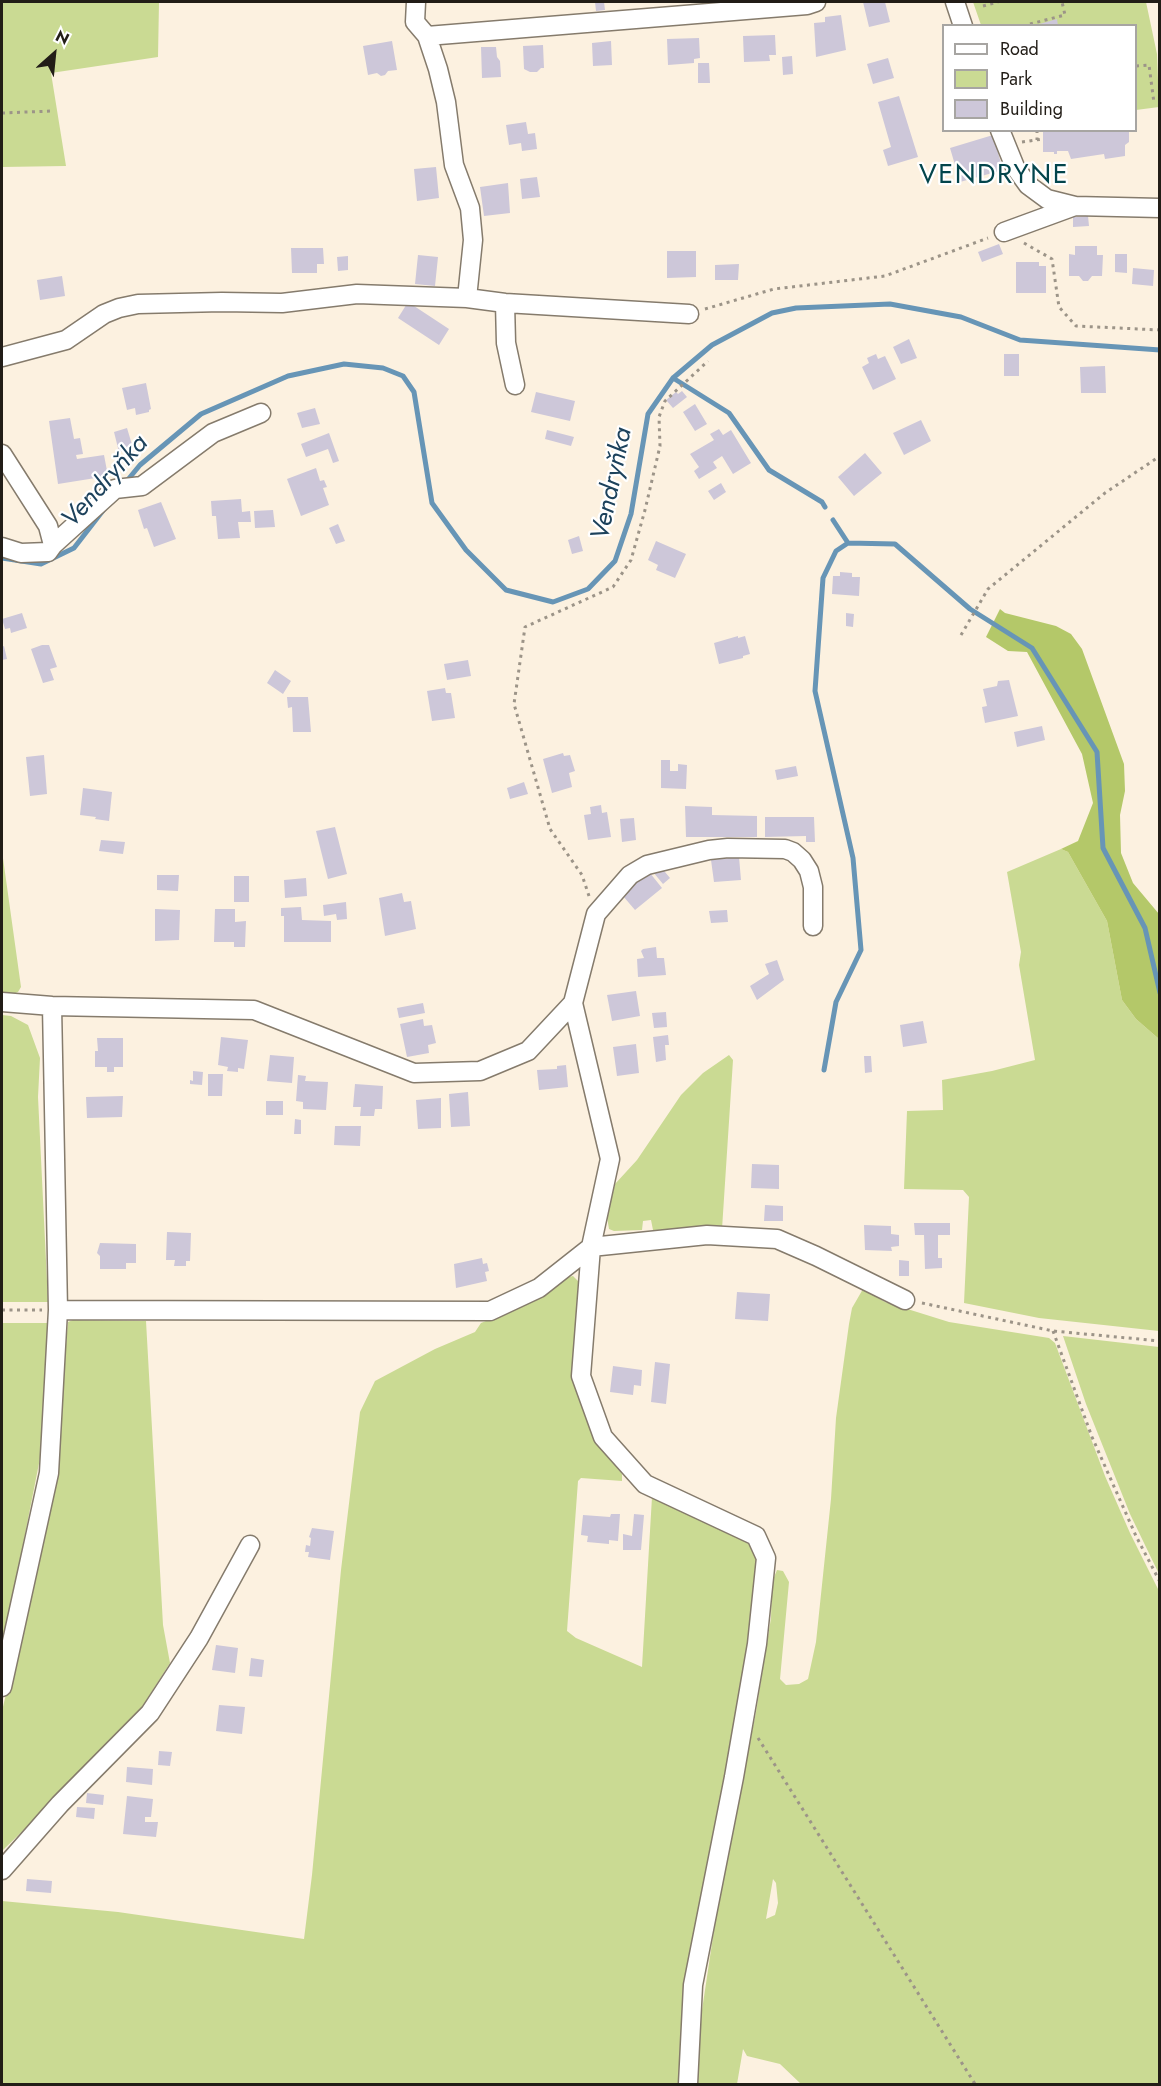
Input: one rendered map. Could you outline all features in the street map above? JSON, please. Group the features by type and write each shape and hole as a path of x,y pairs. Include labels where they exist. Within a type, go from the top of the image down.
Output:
{"street":[{"path":"416,2 415,22 427,36 438,69 446,102 454,165 470,208 473,240 467,298"},
{"path":"427,36 807,5 816,2"},
{"path":"955,2 962,24"},
{"path":"1001,132 1015,167 1028,185 1047,199 1075,206 1160,208"},
{"path":"1004,232 1075,206"},
{"path":"2,357 66,340 104,314 138,304 282,303 357,294 467,298 505,303 689,314"},
{"path":"505,303 506,344 515,385"},
{"path":"2,547 21,553 48,552 115,489 142,486 213,433 261,413"},
{"path":"2,454 48,526 53,545"},
{"path":"687,2085 693,1985 745,1716 757,1644 766,1558 756,1536 645,1484 603,1437 581,1376 591,1247 610,1159 573,1003 596,914 630,875 647,865 709,850 785,849 793,852 802,860 809,871 813,887 813,926"},
{"path":"2,1002 254,1010 414,1073 480,1071 528,1051 573,1003"},
{"path":"2,1687 49,1473 58,1310 52,1005"},
{"path":"58,1310 490,1311 538,1287 591,1247 707,1235 777,1239 905,1300"},
{"path":"2,1869 60,1804 150,1713 199,1638 250,1545"}],"path":[{"path":"983,6 998,2"},
{"path":"1030,24 1065,15 1062,2"},
{"path":"1137,66 1149,65 1154,103"},
{"path":"2,113 53,111"},
{"path":"1036,132 1037,140"},
{"path":"1029,141 1043,139"},
{"path":"689,314 774,289 885,276 1004,232 1052,259 1059,307 1076,326 1160,330"},
{"path":"596,914 582,875 550,829 514,704 525,627 614,587 631,560 645,510 660,446 659,417 665,401 708,361"},
{"path":"961,635 988,589 1106,493 1160,456"},
{"path":"905,1300 1053,1331 1160,1341"},
{"path":"2,1310 58,1310"},
{"path":"1053,1331 1092,1437 1136,1536 1160,1582"},
{"path":"745,1716 975,2085"}],"green space":[{"path":"2,2 159,2 158,57 51,73 66,166 2,167"},
{"path":"973,2 1146,2 1157,54 1159,107 1137,110 1137,24 981,24"},
{"path":"1000,609 1005,613 1056,626 1071,634 1082,649 1124,764 1125,791 1120,815 1121,853 1133,883 1159,914 1159,1039 1136,1019 1122,1000 1107,921 1068,852 1061,849 1078,841 1093,803 1082,754 1027,652 1008,651 986,637"},
{"path":"1061,849 1068,852 1107,921 1122,1000 1136,1019 1159,1039 1159,1331 1039,1318 964,1303 969,1197 963,1190 904,1189 907,1111 943,1110 942,1080 1035,1060 1019,965 1021,952 1007,872"},
{"path":"2,851 21,987 18,992 11,995 2,994"},
{"path":"2,1015 11,1016 28,1025 40,1058 38,1097 48,1302 2,1302"},
{"path":"729,1055 733,1060 722,1229 653,1230 651,1220 643,1221 642,1230 614,1231 609,1229 607,1217 615,1184 637,1160 681,1095 703,1073"},
{"path":"573,1276 578,1281 581,1300 576,1389 590,1425 622,1474 622,1481 581,1478 578,1481 567,1631 576,1638 642,1667 652,1497 737,1534 752,1547 760,1561 761,1573 681,2084 2,2084 2,1901 118,1912 304,1939 341,1570 360,1412 375,1381 435,1349 475,1332 481,1323 518,1308 565,1278"},
{"path":"863,1289 885,1302 949,1322 1049,1338 1055,1343 1105,1476 1159,1591 1159,2084 801,2084 780,2064 747,2056 743,2049 737,2084 695,2084 699,2030 719,1897 756,1712 771,1618 772,1582 777,1570 783,1571 789,1582 780,1679 786,1685 799,1684 808,1679 816,1642 831,1499 836,1418 852,1308","holes":["773,1879 776,1883 778,1903 775,1915 766,1919"]},
{"path":"73,1320 146,1321 163,1625 170,1663 135,1718 2,1851 2,1711 36,1568 56,1456 68,1322"},
{"path":"2,1323 49,1323 43,1443 2,1651"},
{"path":"1063,1336 1159,1347 1159,1574 1130,1514 1086,1404"}],"building":[{"path":"595,2 604,2 605,10 596,11"},
{"path":"863,2 885,2 890,22 869,27"},
{"path":"841,15 846,50 816,57 814,23 825,22 825,17"},
{"path":"1057,19 1058,24 1040,24"},
{"path":"775,35 776,55 769,55 770,61 744,62 743,36"},
{"path":"699,38 700,58 694,59 694,63 668,65 667,39"},
{"path":"392,41 397,70 388,71 381,76 377,73 368,75 363,46"},
{"path":"611,41 612,65 593,66 592,43"},
{"path":"543,45 544,68 537,72 524,69 523,46"},
{"path":"481,47 496,47 501,77 482,78"},
{"path":"792,56 793,74 783,75 782,57"},
{"path":"888,58 894,78 873,84 867,64"},
{"path":"698,63 709,63 710,83 698,83"},
{"path":"899,96 918,157 888,166 883,150 891,147 878,102"},
{"path":"526,122 528,134 535,133 537,149 522,151 521,143 509,145 506,125"},
{"path":"1043,132 1129,132 1129,142 1125,145 1125,156 1105,159 1104,154 1071,159 1068,151 1057,151 1057,154 1043,152"},
{"path":"993,135 1003,170 960,182 950,148"},
{"path":"436,167 439,198 417,201 414,169"},
{"path":"537,177 540,197 522,199 520,179"},
{"path":"508,183 510,213 484,216 480,187"},
{"path":"1088,216 1089,226 1073,227 1073,217"},
{"path":"999,244 1003,254 982,262 978,252"},
{"path":"1075,246 1097,246 1097,255 1103,255 1102,276 1092,276 1088,281 1083,281 1079,276 1069,276 1069,254 1075,255"},
{"path":"291,248 323,248 324,264 317,264 317,273 292,273"},
{"path":"667,251 696,251 696,277 667,278"},
{"path":"1115,254 1127,254 1127,273 1115,272"},
{"path":"418,255 438,257 435,286 415,284"},
{"path":"348,256 348,270 338,271 337,257"},
{"path":"1016,262 1039,262 1039,266 1046,266 1046,293 1016,293"},
{"path":"739,264 738,280 715,280 715,265"},
{"path":"1133,268 1154,270 1153,286 1132,284"},
{"path":"62,276 65,296 40,300 37,280"},
{"path":"408,302 449,329 439,345 398,318"},
{"path":"909,339 917,358 901,364 893,347"},
{"path":"876,354 878,359 885,356 896,379 873,390 862,367 869,363 867,358"},
{"path":"1004,354 1019,354 1019,376 1004,376"},
{"path":"1105,366 1106,393 1081,393 1080,367"},
{"path":"146,383 151,409 149,412 136,415 135,408 127,410 122,388"},
{"path":"682,391 687,397 673,408 666,400 676,392 678,394"},
{"path":"536,392 575,401 570,421 531,412"},
{"path":"695,404 707,424 695,431 683,412"},
{"path":"315,408 320,424 302,428 297,413"},
{"path":"70,418 74,439 80,438 83,454 76,455 77,459 104,455 108,476 58,484 49,421"},
{"path":"921,420 931,441 904,455 893,433"},
{"path":"127,428 133,448 119,452 114,432"},
{"path":"719,429 723,435 731,430 751,463 733,474 722,456 713,462 717,468 699,479 694,471 699,467 690,454 714,440 710,434"},
{"path":"547,430 574,437 571,446 545,439"},
{"path":"329,433 339,461 333,463 328,449 306,457 301,444"},
{"path":"865,453 882,473 854,496 838,477"},
{"path":"316,468 320,481 324,480 327,487 323,488 329,505 301,516 287,479"},
{"path":"721,483 726,492 714,500 708,491"},
{"path":"241,499 242,512 250,511 251,522 238,522 240,538 218,539 216,516 212,516 211,501"},
{"path":"161,502 176,539 154,547 147,528 144,529 138,510"},
{"path":"273,510 275,527 255,528 254,511"},
{"path":"338,524 345,541 336,544 329,528"},
{"path":"579,536 583,551 572,554 568,540"},
{"path":"656,541 686,554 675,578 656,570 658,565 648,560"},
{"path":"840,572 852,573 852,577 860,577 859,596 832,594 833,576 840,576"},
{"path":"22,613 27,628 11,633 10,628 5,629 2,619"},
{"path":"846,613 854,614 853,627 846,626"},
{"path":"738,636 738,638 745,636 750,654 719,664 714,643"},
{"path":"49,645 57,667 50,669 54,680 43,683 31,649"},
{"path":"4,646 7,659 2,660 2,647"},
{"path":"468,660 471,676 447,680 444,664"},
{"path":"275,670 291,681 283,694 267,683"},
{"path":"1009,680 1018,716 985,723 982,707 987,706 983,689 997,686 998,681"},
{"path":"445,688 446,693 451,693 455,718 432,721 427,691"},
{"path":"287,697 308,697 311,732 293,732 292,707 288,708"},
{"path":"1042,726 1045,740 1017,747 1014,732"},
{"path":"563,753 564,756 570,755 575,771 569,773 572,787 552,793 543,759"},
{"path":"44,755 47,794 30,796 26,757"},
{"path":"661,760 670,760 670,771 678,771 678,764 687,765 686,789 661,788"},
{"path":"796,766 798,776 777,780 775,770"},
{"path":"524,782 528,794 510,799 507,788"},
{"path":"83,788 112,792 109,821 80,815"},
{"path":"601,805 602,813 607,812 611,837 588,840 584,815 591,814 590,807"},
{"path":"685,806 712,807 712,815 757,816 757,837 686,837"},
{"path":"765,817 814,817 815,842 806,842 806,836 765,837"},
{"path":"634,818 636,840 622,842 620,819"},
{"path":"335,827 347,874 328,879 316,831"},
{"path":"101,840 125,842 123,854 99,851"},
{"path":"739,857 741,880 714,882 711,860"},
{"path":"660,866 670,878 663,884 653,872"},
{"path":"650,873 662,888 635,910 623,896 627,893 624,889 637,878 640,881"},
{"path":"157,875 179,875 178,891 157,890"},
{"path":"234,876 249,876 249,902 234,902"},
{"path":"306,878 307,896 285,898 284,880"},
{"path":"402,893 404,902 411,901 416,929 385,936 379,898"},
{"path":"346,902 347,919 337,920 336,914 324,916 323,905"},
{"path":"301,907 302,920 331,921 331,942 284,942 284,916 281,916 281,908"},
{"path":"155,909 180,910 179,940 155,941"},
{"path":"215,909 235,909 235,922 246,921 245,947 234,947 234,942 214,942"},
{"path":"727,910 728,922 711,923 709,911"},
{"path":"656,947 657,958 664,958 666,975 638,977 637,959 644,958 641,951"},
{"path":"777,960 784,980 757,1000 750,986 769,974 765,964"},
{"path":"636,991 640,1016 612,1021 607,995"},
{"path":"423,1003 425,1013 399,1018 397,1008"},
{"path":"666,1012 667,1027 654,1028 652,1013"},
{"path":"423,1019 424,1026 432,1025 436,1043 428,1045 429,1053 407,1057 400,1024"},
{"path":"923,1021 927,1043 903,1047 900,1025"},
{"path":"668,1035 669,1045 665,1045 666,1060 656,1062 653,1037"},
{"path":"221,1037 248,1040 244,1069 238,1068 238,1072 227,1071 228,1067 218,1065"},
{"path":"97,1038 123,1038 123,1067 114,1067 114,1072 107,1072 107,1067 95,1067 95,1051 98,1051"},
{"path":"636,1044 639,1073 617,1076 613,1047"},
{"path":"270,1055 294,1057 292,1083 267,1081"},
{"path":"864,1056 871,1056 872,1072 865,1073"},
{"path":"566,1065 568,1087 539,1090 537,1070 557,1069 557,1066"},
{"path":"193,1071 203,1072 202,1085 190,1084 190,1080 193,1081"},
{"path":"208,1074 223,1074 222,1096 208,1096"},
{"path":"298,1075 306,1076 305,1081 328,1082 326,1110 303,1109 303,1102 296,1101"},
{"path":"355,1084 383,1086 382,1109 375,1109 374,1116 360,1116 361,1107 353,1107"},
{"path":"468,1092 470,1126 451,1127 449,1094"},
{"path":"123,1096 122,1117 87,1118 86,1097"},
{"path":"441,1098 441,1128 418,1129 416,1100"},
{"path":"266,1101 283,1101 283,1115 266,1115"},
{"path":"295,1119 301,1120 301,1134 294,1134"},
{"path":"335,1126 361,1126 360,1146 334,1145"},
{"path":"752,1164 779,1165 779,1189 751,1188"},
{"path":"765,1205 783,1206 783,1221 764,1221"},
{"path":"914,1223 950,1223 950,1235 938,1235 938,1258 942,1258 942,1268 925,1269 924,1235 915,1235"},
{"path":"864,1225 891,1226 891,1234 899,1235 899,1246 891,1247 892,1251 865,1250"},
{"path":"167,1232 191,1233 190,1261 186,1261 186,1266 174,1266 175,1260 166,1260"},
{"path":"100,1243 136,1244 136,1263 126,1263 126,1269 100,1269 100,1256 97,1253"},
{"path":"482,1258 483,1264 487,1263 489,1271 485,1272 487,1281 456,1288 454,1264"},
{"path":"899,1260 909,1261 909,1276 899,1276"},
{"path":"737,1292 770,1294 768,1321 735,1319"},
{"path":"655,1362 670,1364 666,1404 651,1402"},
{"path":"613,1366 642,1370 641,1386 634,1385 633,1395 610,1392"},
{"path":"611,1514 620,1514 618,1541 609,1540 609,1544 587,1542 588,1536 581,1535 583,1515 610,1517"},
{"path":"634,1514 644,1515 641,1550 623,1550 623,1534 632,1536"},
{"path":"312,1528 334,1531 330,1560 308,1557 309,1552 305,1552 306,1545 310,1546 311,1538 309,1537"},
{"path":"216,1645 238,1648 235,1673 212,1670"},
{"path":"251,1658 264,1660 262,1677 249,1676"},
{"path":"219,1705 245,1707 242,1734 216,1731"},
{"path":"159,1751 172,1752 170,1766 158,1765"},
{"path":"127,1767 153,1769 152,1785 126,1782"},
{"path":"87,1793 104,1795 103,1805 86,1803"},
{"path":"127,1796 153,1799 151,1817 145,1817 145,1822 158,1822 156,1837 123,1834"},
{"path":"77,1807 95,1808 94,1819 76,1817"},
{"path":"27,1879 52,1881 51,1893 26,1891"}],"waterway":[{"name":"Vendryňka","path":"126,482 140,465 201,414 288,376 344,364 383,368 403,376 414,392 432,503 466,550 506,590 553,602 588,589 615,561 631,514 648,414 673,378 712,345 772,313 796,308 890,304 961,317 1020,340 1160,350"},
{"path":"673,378 729,413 769,470 822,502 825,507"},
{"name":"Vendryňka","path":"2,558 41,564 74,548 105,508"},
{"path":"833,520 848,543 895,544 970,609 1032,648 1097,752 1103,848 1145,928 1160,993"},
{"path":"824,1070 836,1002 861,950 853,858 815,691 823,578 836,551 848,543"}],"district":[{"name":"VENDRYNE","path":"994,176"}]}
